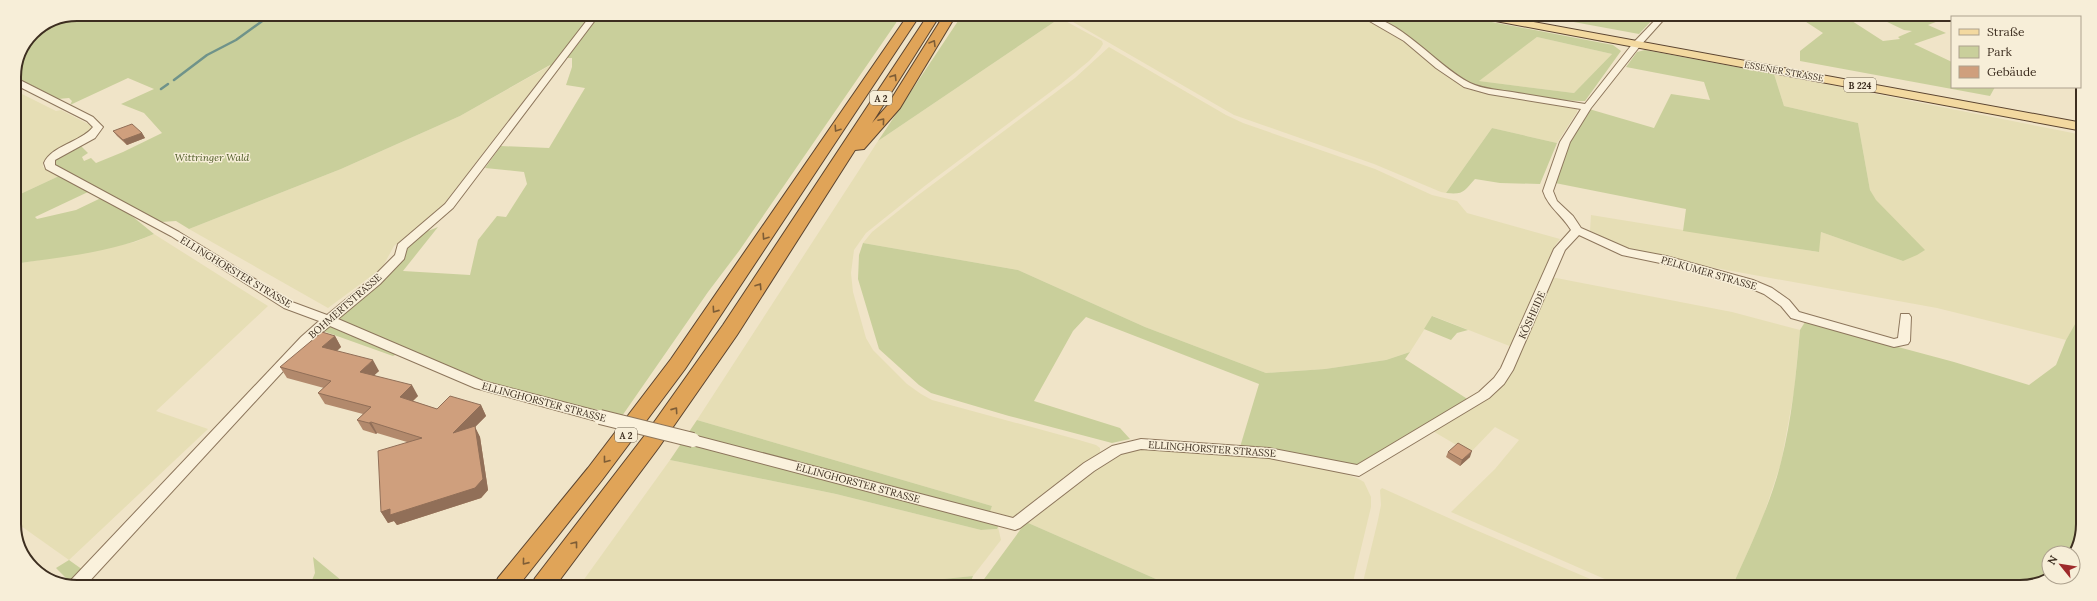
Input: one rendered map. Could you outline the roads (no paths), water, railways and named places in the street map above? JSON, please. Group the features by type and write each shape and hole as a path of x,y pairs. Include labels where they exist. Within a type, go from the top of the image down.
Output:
{"highway":[{"name":"A 2","path":"510,580 596,474 678,364 908,21"},
{"name":"A 2","path":"547,580 595,518 685,396 730,330 827,180 893,108 943,21"}],"main road":[{"name":"ESSENER STRASSE","path":"1515,21 2076,121"},
{"name":"ESSENER STRASSE","path":"1538,21 1639,42 2076,125"}],"street":[{"name":"BOHMERTSTRASSE","path":"81,580 306,340 327,320 376,280 400,256 402,248 410,239 449,206 590,21"},
{"path":"1374,21 1407,38 1440,66 1467,85 1489,91 1587,107"},
{"path":"1577,230 1569,218 1552,202 1548,191 1565,142 1587,107 1639,42 1658,21"},
{"name":"ELLINGHORSTER STRASSE","path":"21,84 90,119 98,127 91,136 51,158 49,163 50,167 175,234 288,305 357,331 395,350 480,385 1015,524 1089,467 1117,450 1140,444 1269,453 1358,471"},
{"name":"PELKUMER STRASSE","path":"1577,230 1596,237 1626,252 1666,260 1749,283 1768,291 1785,303 1796,315 1894,343 1904,341 1905,317"},
{"name":"KÖSHEIDE","path":"1358,471 1484,395 1499,382 1507,370 1560,249 1577,230"}],"waterway":[{"path":"174,80 207,55 236,40 262,21"},
{"path":"161,89 168,84"}],"park label":[{"name":"Wittringer Wald","path":"212,157"}]}
